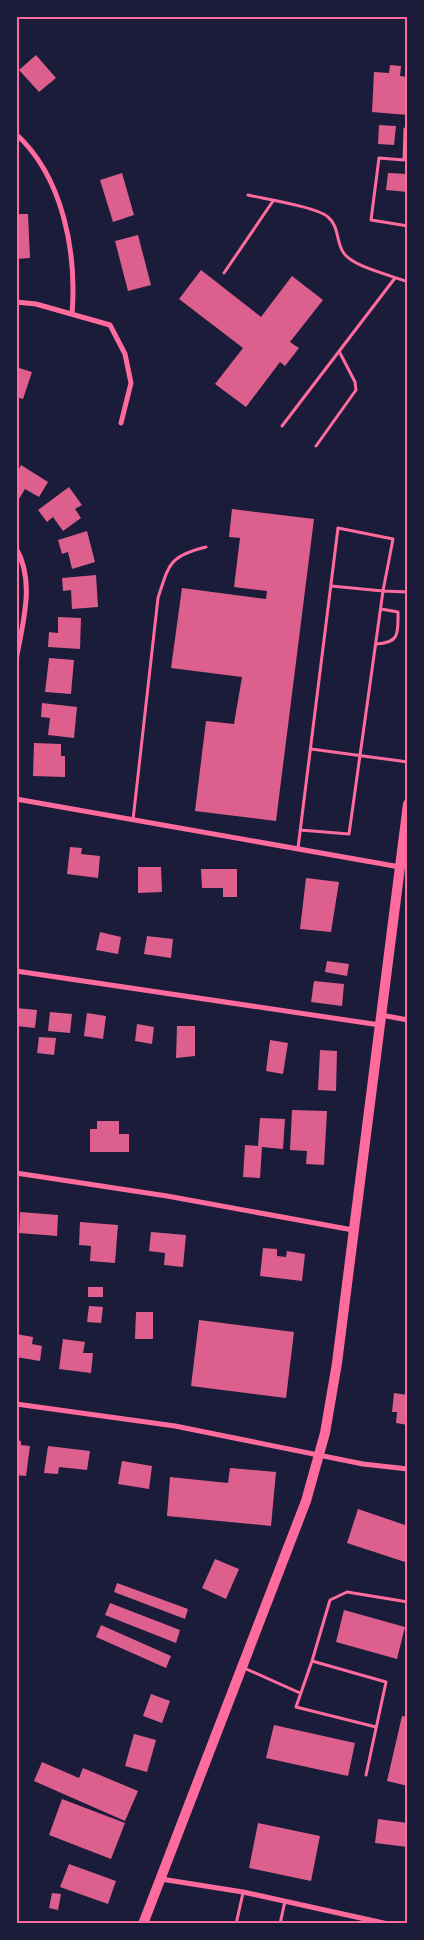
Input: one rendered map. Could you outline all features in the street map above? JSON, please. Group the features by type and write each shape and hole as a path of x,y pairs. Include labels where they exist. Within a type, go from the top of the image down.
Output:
{"main road":[{"path":"143,1924 306,1501 325,1433 337,1363 408,804"}],"street":[{"path":"16,134 38,156 64,216 69,249 73,299 72,314"},
{"path":"16,302 72,314 110,325 125,354 131,383 121,423"},
{"path":"16,548 22,558 28,584 16,661"},
{"path":"16,799 400,867"},
{"path":"16,971 381,1020 408,1020"},
{"path":"16,1173 167,1196 353,1230"},
{"path":"16,1404 175,1426 363,1464 408,1469"},
{"path":"160,1879 243,1892 388,1924"}],"lane":[{"path":"408,129 405,129 406,160 379,158 371,220 408,226"},
{"path":"248,195 317,211 328,217 336,228 342,252 351,260 408,282"},
{"path":"224,273 273,201"},
{"path":"282,426 395,278"},
{"path":"316,446 356,390 355,382 340,351"},
{"path":"298,849 300,830 311,749 338,528 393,539 383,592 349,834 300,830"},
{"path":"133,820 158,598 169,565 185,552 206,547"},
{"path":"331,586 383,592 408,592"},
{"path":"376,644 389,643 394,640 398,630 398,612 381,609"},
{"path":"311,749 408,762"},
{"path":"376,1727 296,1707 330,1600 347,1592 408,1602"},
{"path":"312,1661 386,1682 366,1775"},
{"path":"242,1668 300,1693"},
{"path":"236,1924 243,1892"},
{"path":"280,1924 285,1901"}],"building":[{"path":"36,55 56,78 39,92 19,70"},
{"path":"390,65 401,66 400,76 408,77 408,115 372,112 374,72 389,73"},
{"path":"379,125 396,126 394,145 378,144"},
{"path":"122,173 134,215 113,222 100,180"},
{"path":"388,173 408,174 408,192 386,190"},
{"path":"16,214 28,214 30,258 16,259"},
{"path":"138,235 151,285 128,291 115,241"},
{"path":"201,270 261,317 292,276 323,300 290,342 299,348 285,366 280,362 246,407 215,384 243,348 179,299"},
{"path":"16,367 32,372 23,399 16,397"},
{"path":"21,465 48,482 39,497 25,489 19,499 16,497 16,474"},
{"path":"69,487 82,505 75,509 81,518 63,531 53,517 47,522 38,510"},
{"path":"232,509 314,519 276,821 195,811 206,721 234,724 242,677 171,668 182,588 266,599 267,591 234,587 240,538 229,537"},
{"path":"87,531 95,562 72,569 68,552 62,554 58,540"},
{"path":"96,575 98,607 72,609 71,590 63,591 62,578"},
{"path":"58,617 81,618 80,649 48,647 49,632 58,633"},
{"path":"49,658 74,660 71,694 45,692"},
{"path":"42,703 77,707 74,738 48,735 50,718 41,717"},
{"path":"34,743 61,744 61,756 65,756 65,777 33,776"},
{"path":"70,847 82,848 81,854 100,856 98,878 67,874"},
{"path":"138,867 161,867 162,892 138,893"},
{"path":"201,869 237,869 237,897 223,897 223,888 202,888"},
{"path":"306,878 339,882 331,932 300,929"},
{"path":"100,932 121,937 118,954 96,950"},
{"path":"147,936 173,939 171,958 144,954"},
{"path":"327,961 349,964 347,976 325,972"},
{"path":"314,981 344,984 342,1006 311,1002"},
{"path":"16,1008 37,1010 35,1028 16,1026"},
{"path":"50,1012 72,1014 70,1033 48,1031"},
{"path":"87,1013 106,1016 103,1039 84,1036"},
{"path":"137,1024 154,1027 152,1044 135,1041"},
{"path":"177,1026 195,1026 195,1056 176,1058"},
{"path":"39,1037 56,1038 54,1055 37,1053"},
{"path":"270,1040 288,1043 283,1074 266,1071"},
{"path":"320,1050 337,1051 336,1091 318,1090"},
{"path":"292,1110 327,1111 324,1165 306,1164 307,1151 290,1150"},
{"path":"260,1118 285,1119 283,1149 262,1147 260,1178 243,1177 245,1145 258,1146"},
{"path":"97,1121 119,1121 119,1134 129,1134 129,1152 90,1152 90,1129 97,1129"},
{"path":"20,1212 58,1215 57,1236 19,1233"},
{"path":"80,1222 118,1225 115,1263 90,1261 91,1246 79,1245"},
{"path":"151,1232 186,1235 183,1267 164,1265 165,1253 149,1251"},
{"path":"263,1248 277,1249 277,1256 286,1257 287,1251 305,1254 302,1281 260,1276"},
{"path":"88,1287 103,1287 103,1297 88,1297"},
{"path":"89,1306 103,1307 101,1323 87,1322"},
{"path":"136,1312 153,1312 153,1339 135,1339"},
{"path":"199,1320 294,1332 286,1398 191,1386"},
{"path":"16,1334 33,1337 32,1344 42,1346 40,1361 16,1357"},
{"path":"63,1339 85,1342 83,1353 93,1353 91,1373 59,1369"},
{"path":"394,1393 408,1395 408,1425 396,1423 397,1412 392,1412"},
{"path":"16,1440 21,1441 21,1445 30,1446 26,1476 16,1475"},
{"path":"48,1446 90,1451 87,1470 59,1467 58,1474 44,1473"},
{"path":"122,1461 152,1466 149,1489 118,1484"},
{"path":"230,1468 276,1472 271,1526 167,1516 170,1477 228,1483"},
{"path":"358,1509 408,1526 408,1563 347,1543"},
{"path":"215,1559 239,1569 226,1599 202,1588"},
{"path":"117,1583 188,1609 185,1619 114,1592"},
{"path":"110,1603 180,1630 176,1643 105,1615"},
{"path":"344,1610 405,1627 397,1659 336,1642"},
{"path":"101,1625 171,1656 166,1668 96,1637"},
{"path":"151,1694 170,1701 162,1723 143,1716"},
{"path":"402,1716 408,1717 408,1786 387,1781"},
{"path":"274,1725 355,1743 348,1776 266,1758"},
{"path":"134,1734 156,1740 147,1772 125,1766"},
{"path":"42,1762 79,1778 83,1768 138,1791 125,1821 34,1781"},
{"path":"62,1799 125,1823 111,1859 49,1835"},
{"path":"378,1819 408,1823 408,1847 375,1843"},
{"path":"258,1823 320,1836 311,1881 249,1868"},
{"path":"69,1864 116,1881 108,1904 60,1887"},
{"path":"52,1893 61,1894 58,1910 49,1908"}]}
